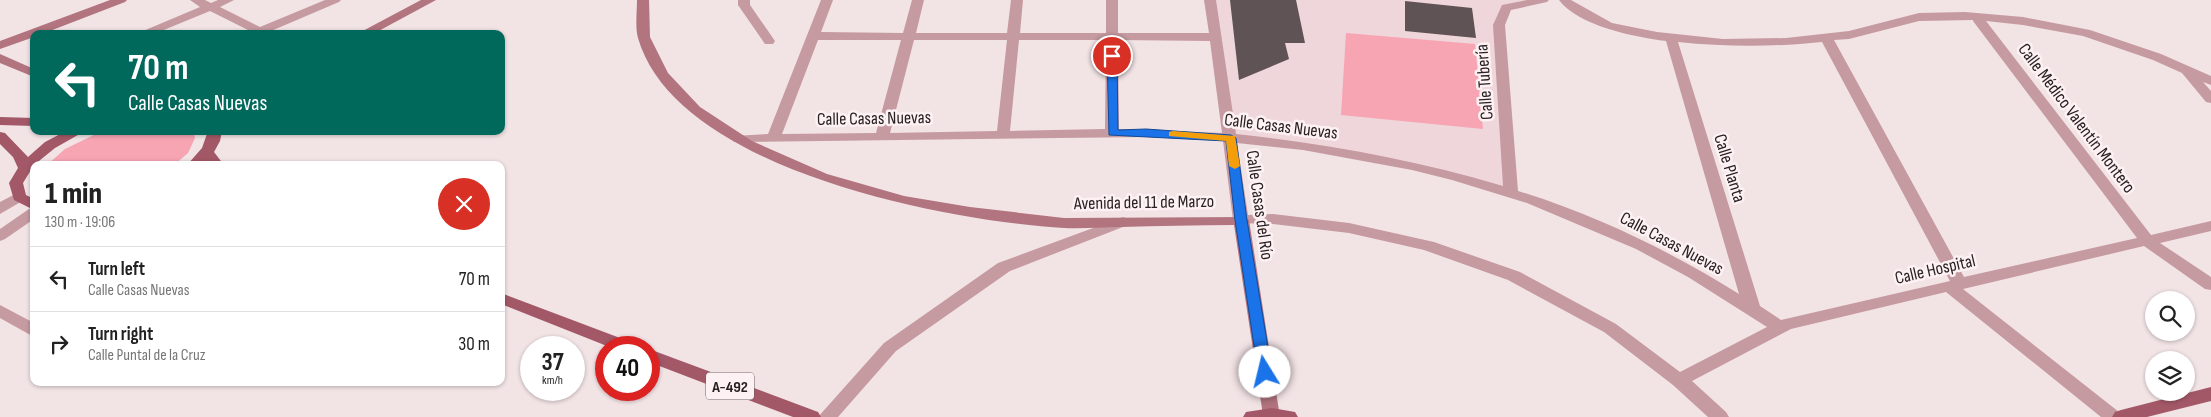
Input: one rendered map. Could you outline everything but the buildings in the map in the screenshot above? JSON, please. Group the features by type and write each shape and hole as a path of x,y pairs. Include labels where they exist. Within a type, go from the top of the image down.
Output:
{"main road":[{"path":"0,121 30,122"},
{"path":"30,161 44,150 71,135"},
{"path":"198,161 208,152 215,135"},
{"path":"0,136 20,155 24,166"},
{"path":"208,152 214,161"},
{"path":"30,161 24,166 16,183 20,197 30,203"},
{"path":"505,300 599,336"},
{"name":"A-492","path":"660,359 812,417"},
{"path":"2121,417 2211,394"},
{"path":"1252,417 1280,416"}],"street":[{"path":"37,30 104,3 121,0"},
{"path":"196,0 252,30"},
{"path":"152,30 228,0"},
{"path":"261,30 335,0"},
{"path":"371,30 430,0"},
{"name":"Avenida del 11 de Marzo","path":"643,0 644,37 662,75 696,110 739,139 822,177 903,200 970,212 1064,223 1273,219 1349,228 1428,246 1514,276 1610,328 1679,380 1720,417"},
{"path":"744,0 744,5 769,41"},
{"path":"774,138 827,0"},
{"path":"882,137 918,0"},
{"path":"1003,135 1017,0"},
{"path":"1112,0 1112,133"},
{"name":"Calle Casas del Río","path":"1210,0 1231,138 1241,220 1280,416"},
{"name":"Calle Tubería","path":"1511,194 1499,25 1506,8 1543,0"},
{"path":"1565,0 1608,26 1671,38 1723,43 1786,42 1849,35 1918,17 2023,21 2086,34 2157,57 2211,81"},
{"name":"Calle Médico Valentín Montero","path":"1977,18 2147,241 2211,284"},
{"path":"0,45 30,33"},
{"path":"813,36 1215,37"},
{"name":"Calle Planta","path":"1671,38 1752,310"},
{"path":"1826,38 1955,285 2113,417"},
{"path":"0,58 30,72"},
{"path":"2183,69 2211,99"},
{"name":"Calle Casas Nuevas","path":"739,139 1146,133 1231,138 1303,146 1412,166 1511,194 1577,217 1642,245 1694,273 1780,327"},
{"path":"0,209 20,197"},
{"path":"0,236 30,215"},
{"path":"827,417 890,347 1004,267 1123,222"},
{"name":"Calle Hospital","path":"1679,380 1780,327 2211,226"},
{"path":"0,311 30,329"}],"shaded area":[{"path":"1210,0 1543,0 1507,8 1499,25 1511,194 1412,166 1231,138"},
{"path":"1346,33 1475,44 1483,129 1341,115"},
{"path":"94,135 194,135 195,138 188,153 179,161 52,161 65,149"}],"slow traffic":[{"path":"1173,134 1231,138 1235,166"}],"route":[{"path":"1112,56 1112,133 1231,138 1241,220 1265,372"}]}
